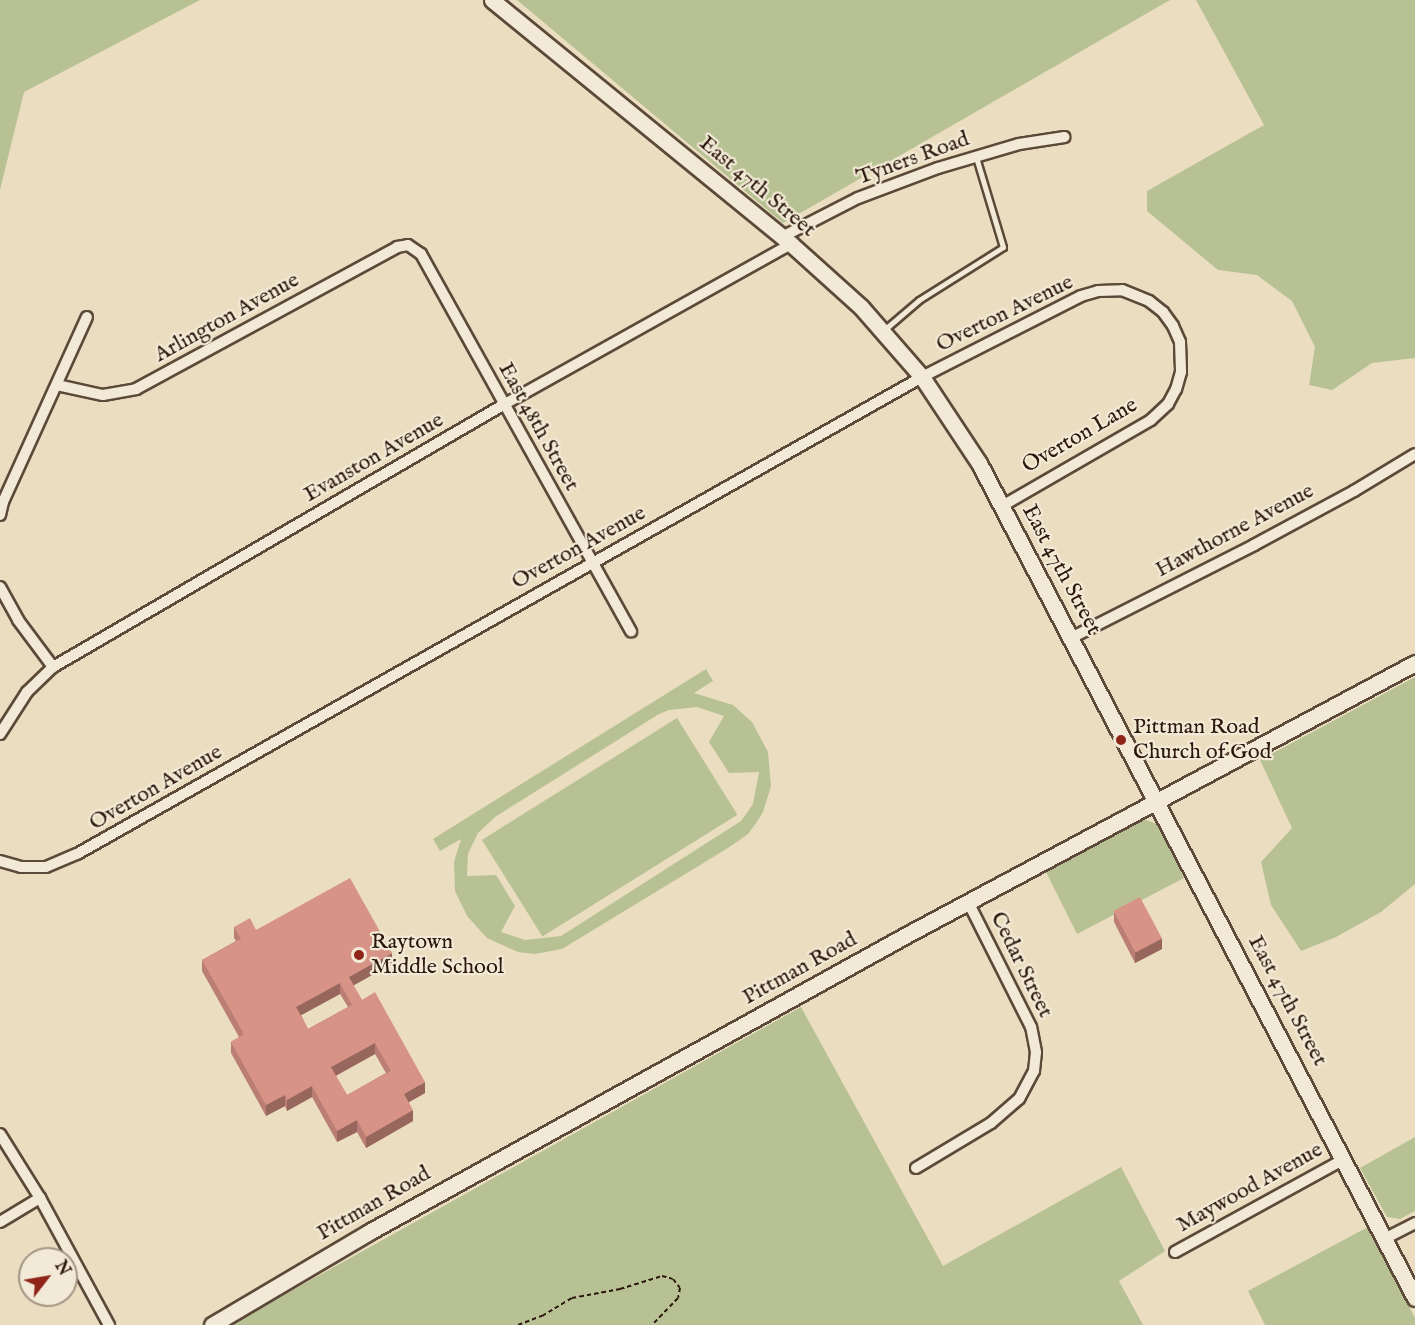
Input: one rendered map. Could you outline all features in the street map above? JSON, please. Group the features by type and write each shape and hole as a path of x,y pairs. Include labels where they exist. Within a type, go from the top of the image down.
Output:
{"main road":[{"name":"East 47th Street","path":"492,0 787,240 861,307 922,377 979,463 1415,1298"},
{"name":"Pittman Road","path":"212,1325 369,1232 968,902 1415,663"}],"street":[{"name":"Tyners Road","path":"787,240 858,198 1019,144 1064,137"},
{"name":"Evanston Avenue","path":"0,734 27,692 53,667 787,240"},
{"name":"East 48th Street","path":"408,245 422,254 503,405 631,631"},
{"name":"Arlington Avenue","path":"57,385 103,395 136,389 397,247 408,245"},
{"name":"Overton Avenue","path":"0,861 21,867 46,867 77,854 922,377 1082,296 1098,291 1122,291 1139,295 1163,312 1173,326"},
{"path":"0,515 3,502 87,317"},
{"name":"Overton Lane","path":"1002,506 1151,420 1168,404 1176,389 1182,360 1180,342 1173,326"},
{"name":"Hawthorne Avenue","path":"1071,638 1274,534 1415,454"},
{"path":"0,587 18,620 53,667"},
{"name":"Cedar Street","path":"915,1168 991,1123 1019,1100 1034,1071 1036,1052 1032,1027 968,902"},
{"path":"0,1134 40,1198 110,1325"},
{"name":"Maywood Avenue","path":"1175,1252 1344,1159"},
{"path":"0,1222 40,1198"},
{"path":"1384,1239 1415,1223"}],"lane":[{"path":"883,331 919,300 1003,248 976,157"}],"path":[{"path":"518,1325 542,1316 572,1298 620,1289 662,1276 673,1279 680,1288 678,1298 652,1325"}],"green space":[{"path":"0,0 200,0 24,92 0,190"},
{"path":"517,0 1170,0 783,223"},
{"path":"1196,0 1415,0 1415,358 1372,363 1332,390 1309,385 1315,347 1292,301 1257,275 1218,270 1147,211 1147,191 1264,125"},
{"path":"706,669 713,681 694,693 733,705 752,722 768,752 771,786 763,812 748,834 562,949 535,954 518,952 487,938 467,916 455,891 454,862 461,839 440,851 433,839","holes":["697,707 724,716 709,742 729,773 759,772 753,804 741,821 561,936 525,940 501,932 515,906 496,875 467,876 468,854 478,833 495,817 659,714 669,710"]},
{"path":"1415,677 1415,884 1381,912 1336,937 1301,951 1271,905 1261,862 1292,828 1260,760"},
{"path":"677,718 737,815 542,937 482,840"},
{"path":"1143,819 1157,824 1184,878 1077,934 1046,872"},
{"path":"801,1007 943,1266 1121,1167 1165,1251 1119,1281 1143,1325 230,1325"},
{"path":"1415,1137 1415,1211 1400,1219 1387,1217 1360,1168"},
{"path":"1368,1227 1415,1318 1415,1325 1265,1325 1248,1291"}],"building":[{"path":"350,878 392,953 349,977 362,1000 375,992 425,1082 404,1094 413,1110 366,1137 357,1120 337,1131 312,1086 287,1100 285,1095 266,1105 231,1042 244,1034 202,960 241,939 234,927 250,918 256,930","holes":["340,983 352,1005 308,1029 296,1007","375,1043 391,1071 347,1095 331,1067"]},
{"path":"1140,897 1162,938 1136,953 1114,911"}],"place":[{"name":"Pittman Road Church of God","path":"1121,740"},
{"name":"Raytown Middle School","path":"359,955"}]}
